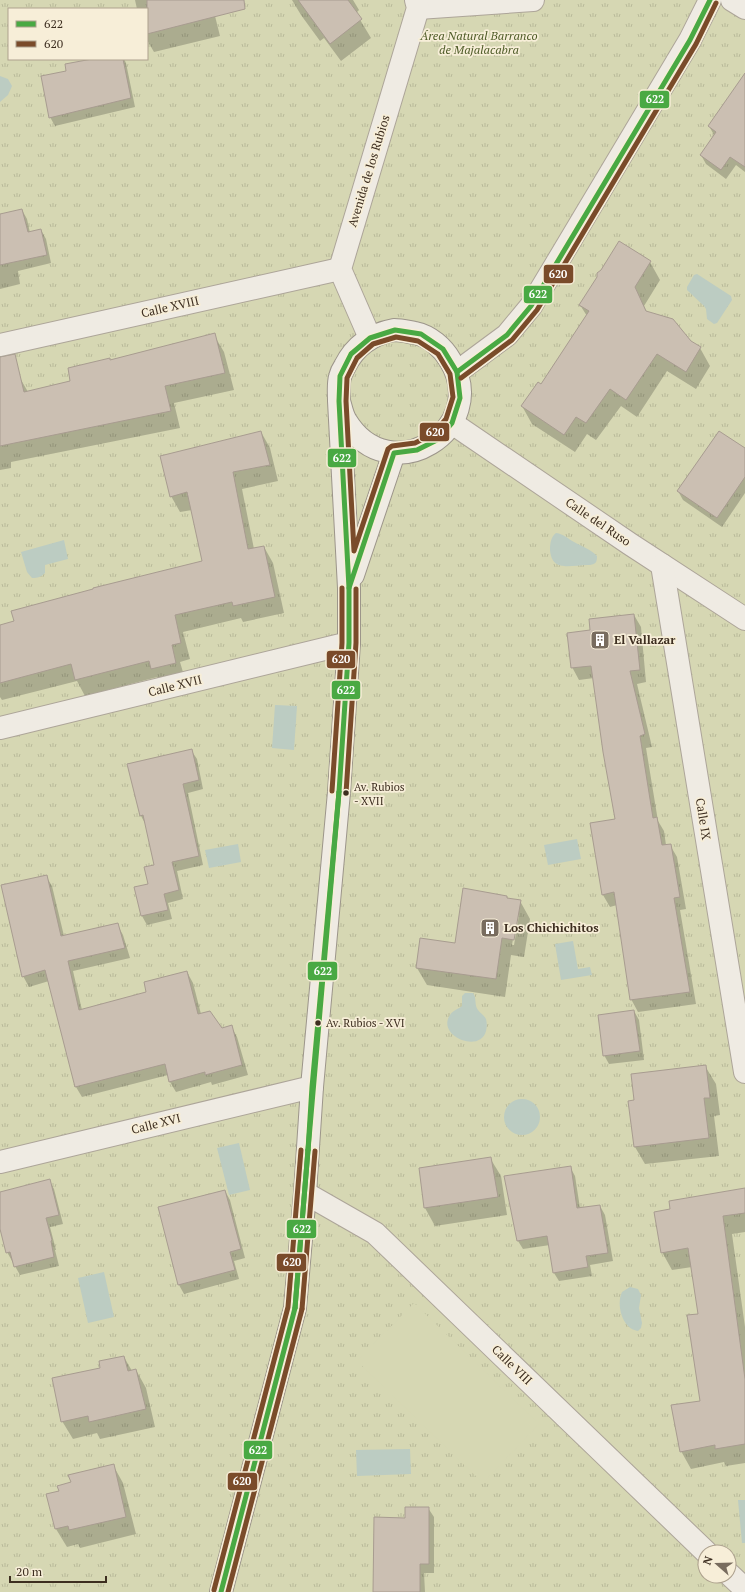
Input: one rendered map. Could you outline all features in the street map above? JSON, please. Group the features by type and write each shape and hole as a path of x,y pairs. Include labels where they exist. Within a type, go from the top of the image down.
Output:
{"street":[{"path":"417,4 533,0"},
{"path":"457,372 507,335 531,306 690,40 710,0"},
{"path":"732,0 745,8"},
{"name":"Avenida de los Rubios","path":"340,269 417,4"},
{"path":"340,269 370,338"},
{"name":"Calle XVIII","path":"0,345 340,269"},
{"path":"221,1592 295,1308 312,1087 339,792 349,643 349,588 339,401 340,376 351,354 370,338 395,330 421,334 443,349 457,372 460,398 452,423 437,440 416,450 394,452 374,448 357,436 345,420 339,401"},
{"name":"Calle del Ruso","path":"452,423 662,565 745,619"},
{"path":"349,588 394,452"},
{"name":"Calle IX","path":"662,565 745,1072"},
{"name":"Calle XVII","path":"0,728 349,643"},
{"name":"Calle XVI","path":"0,1162 312,1087"},
{"name":"Calle VIII","path":"305,1193 375,1233 698,1544"},
{"path":"737,1582 745,1589"}],"green space":[{"name":"Área Natural Barranco de Majalacabra","path":"0,0 745,0 745,1592 0,1592"},
{"path":"414,1303 539,1424 483,1483 357,1361"}],"shaded area":[{"path":"0,76 8,79 12,86 8,95 0,102"},
{"path":"697,274 731,296 732,300 717,323 714,324 707,319 706,309 704,306 687,290 687,287 694,275"},
{"path":"556,533 564,535 592,552 597,556 596,562 590,565 559,565 552,557 550,550 552,538"},
{"path":"64,540 68,559 45,565 45,573 39,577 32,578 27,572 21,552"},
{"path":"275,705 297,706 294,750 272,748"},
{"path":"577,839 581,859 548,865 544,845"},
{"path":"238,844 241,862 209,868 205,850"},
{"path":"573,941 578,969 590,967 592,975 561,980 555,944"},
{"path":"465,993 473,993 477,1008 486,1019 486,1031 482,1038 476,1041 468,1042 460,1040 449,1030 447,1023 451,1013 462,1006 462,996"},
{"path":"522,1099 535,1104 540,1117 535,1130 522,1135 509,1130 504,1117 509,1104"},
{"path":"239,1143 250,1190 229,1195 217,1148"},
{"path":"104,1272 114,1317 88,1323 78,1278"},
{"path":"630,1287 638,1289 641,1295 639,1308 642,1323 641,1328 638,1331 628,1326 624,1321 620,1309 620,1297 622,1292"},
{"path":"410,1449 411,1474 357,1476 356,1450"},
{"path":"738,1500 745,1500 745,1543 742,1543"}],"building":[{"path":"147,0 244,0 245,9 148,34"},
{"path":"298,0 348,0 362,19 330,44"},
{"path":"87,60 123,60 131,98 49,118 41,76 66,71 65,64"},
{"path":"745,73 745,167 730,157 721,170 700,155 716,132 708,126"},
{"path":"22,209 28,232 41,229 47,255 0,265 0,214"},
{"path":"619,241 651,261 635,287 646,311 673,319 691,341 701,347 686,372 657,354 626,400 610,389 586,423 576,417 564,435 521,406 538,382 541,384 589,311 579,305 597,277 597,273 601,270"},
{"path":"215,333 225,373 165,386 171,411 0,446 0,357 15,354 24,392 70,381 68,368 110,358 110,360"},
{"path":"261,431 270,465 233,472 248,549 264,546 275,597 233,606 232,602 175,615 181,643 172,645 176,663 151,669 149,661 75,680 71,664 0,683 0,625 14,621 11,611 93,588 202,561 187,492 170,497 160,456"},
{"path":"719,431 745,448 745,477 717,518 677,491"},
{"path":"634,614 640,670 630,671 645,734 640,736 653,818 657,817 662,845 671,844 680,897 674,898 690,992 630,1000 614,892 602,895 590,823 615,819 603,752 591,666 571,668 567,633 590,630 589,619"},
{"path":"192,749 199,780 183,784 199,856 172,862 179,890 164,894 168,910 141,916 134,887 148,884 144,867 154,865 143,815 140,816 127,764"},
{"path":"47,875 61,936 118,923 125,948 68,961 79,1010 146,992 144,982 187,971 198,1014 210,1011 222,1028 232,1025 242,1065 205,1075 205,1072 169,1082 165,1064 75,1087 45,970 22,977 1,885"},
{"name":"Los Chichichitos","path":"463,888 521,900 514,940 502,938 496,979 416,968 420,938 455,943"},
{"path":"634,1010 640,1051 603,1056 598,1015"},
{"path":"706,1065 710,1098 704,1098 709,1138 634,1147 628,1101 634,1100 631,1074"},
{"path":"491,1157 498,1197 424,1208 419,1168"},
{"path":"571,1166 577,1208 600,1205 608,1253 586,1256 588,1267 553,1273 547,1236 517,1241 504,1176"},
{"path":"50,1179 59,1215 46,1218 52,1240 54,1257 14,1267 10,1252 6,1253 0,1229 0,1192"},
{"path":"745,1188 745,1213 723,1216 745,1379 745,1444 715,1449 715,1445 680,1452 671,1405 700,1401 687,1315 698,1314 688,1248 661,1253 654,1212 670,1209 669,1201"},
{"path":"225,1190 241,1249 230,1252 235,1270 178,1285 158,1207"},
{"path":"124,1356 128,1371 136,1369 146,1409 89,1422 88,1416 61,1422 52,1378 100,1368 99,1361"},
{"path":"114,1464 126,1517 69,1530 68,1526 55,1529 46,1494 59,1491 57,1486 71,1482 68,1475"},
{"path":"405,1507 429,1507 429,1564 420,1564 420,1592 373,1592 374,1517 405,1518"}],"transit line":[{"name":"622","path":"457,372 507,335 531,306 690,40 710,0"},
{"name":"620","path":"461,378 512,340 537,310 696,44 716,3"},
{"name":"622","path":"395,330 421,334 443,349 457,372 460,398 452,423 437,440 417,450 394,453 349,588 339,401 340,376 351,354 370,338 395,330"},
{"name":"620","path":"396,337 418,341 438,354 450,374 453,397 446,419 433,434 415,443 392,446 388,449 354,551 346,401 347,378 357,358 373,344 396,337"},
{"name":"620","path":"332,791 342,643 342,588"},
{"name":"622","path":"339,792 349,643 349,588"},
{"name":"620","path":"346,793 356,643 356,589"},
{"name":"622","path":"308,1150 312,1087 339,792"},
{"name":"622","path":"308,1150 339,792"},
{"name":"620","path":"214,1590 288,1307 301,1150"},
{"name":"622","path":"295,1308 308,1150"},
{"name":"622","path":"295,1308 308,1150"},
{"name":"620","path":"302,1309 315,1151"},
{"name":"622","path":"221,1592 295,1308"},
{"name":"620","path":"228,1592 302,1309"}],"place":[{"name":"El Vallazar","path":"600,640"},
{"name":"Av. Rubios - XVII","path":"346,793"},
{"name":"Los Chichichitos","path":"490,928"},
{"name":"Av. Rubios - XVI","path":"318,1023"}]}
